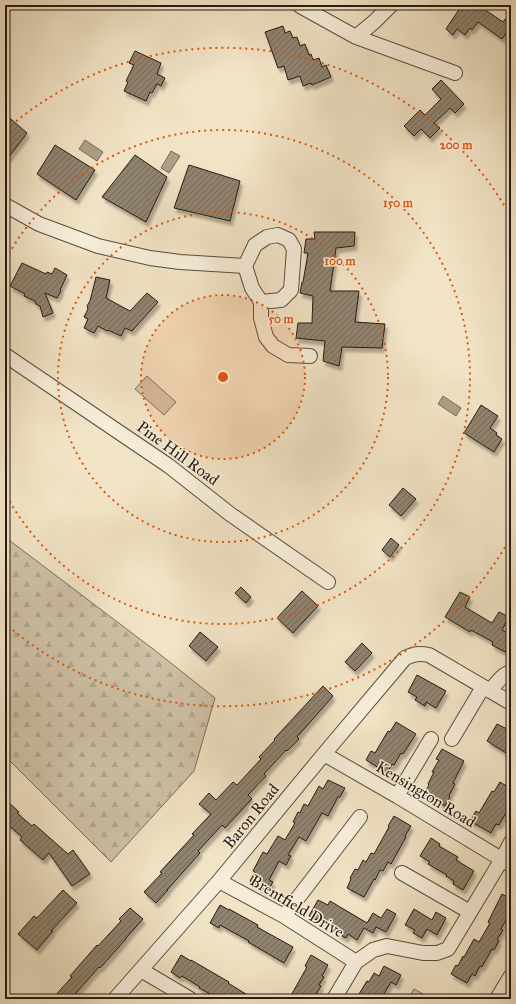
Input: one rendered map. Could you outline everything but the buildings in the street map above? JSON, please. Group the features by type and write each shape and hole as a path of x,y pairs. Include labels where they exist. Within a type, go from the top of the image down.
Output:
{"street":[{"path":"356,37 391,5"},
{"path":"300,6 356,37 455,73"},
{"path":"5,205 39,224 98,246 150,258 180,262 245,266"},
{"path":"261,302 281,300 291,290 294,249 289,240 278,235 267,237 255,245 245,266 252,288 261,302 261,318 266,337 280,352 288,355 310,356"},
{"name":"Pine Hill Road","path":"5,355 169,466 230,514 328,582"},
{"name":"Baron Road","path":"114,999 220,881 405,658 420,654 429,655 487,689"},
{"path":"452,739 487,689 508,672 511,672"},
{"path":"487,689 511,704"},
{"path":"398,796 431,739"},
{"name":"Kensington Road","path":"324,754 398,796 506,862"},
{"path":"284,916 360,817"},
{"path":"334,999 356,962 373,950 387,946 437,954 448,949 470,912 506,862 511,842"},
{"path":"402,873 470,912"},
{"name":"Brentfield Drive","path":"220,881 284,916 356,962"},
{"path":"141,970 190,999"},
{"path":"497,999 511,976"}],"green space":[{"path":"147,376 176,402 164,415 135,389"},
{"path":"5,537 157,652 215,698 194,771 111,862 5,756"},
{"path":"414,989 432,999 408,999"}],"shaded area":[{"path":"85,140 103,152 97,161 79,149"},
{"path":"171,151 180,156 169,173 161,168"},
{"path":"443,396 461,408 456,416 438,404"}]}
